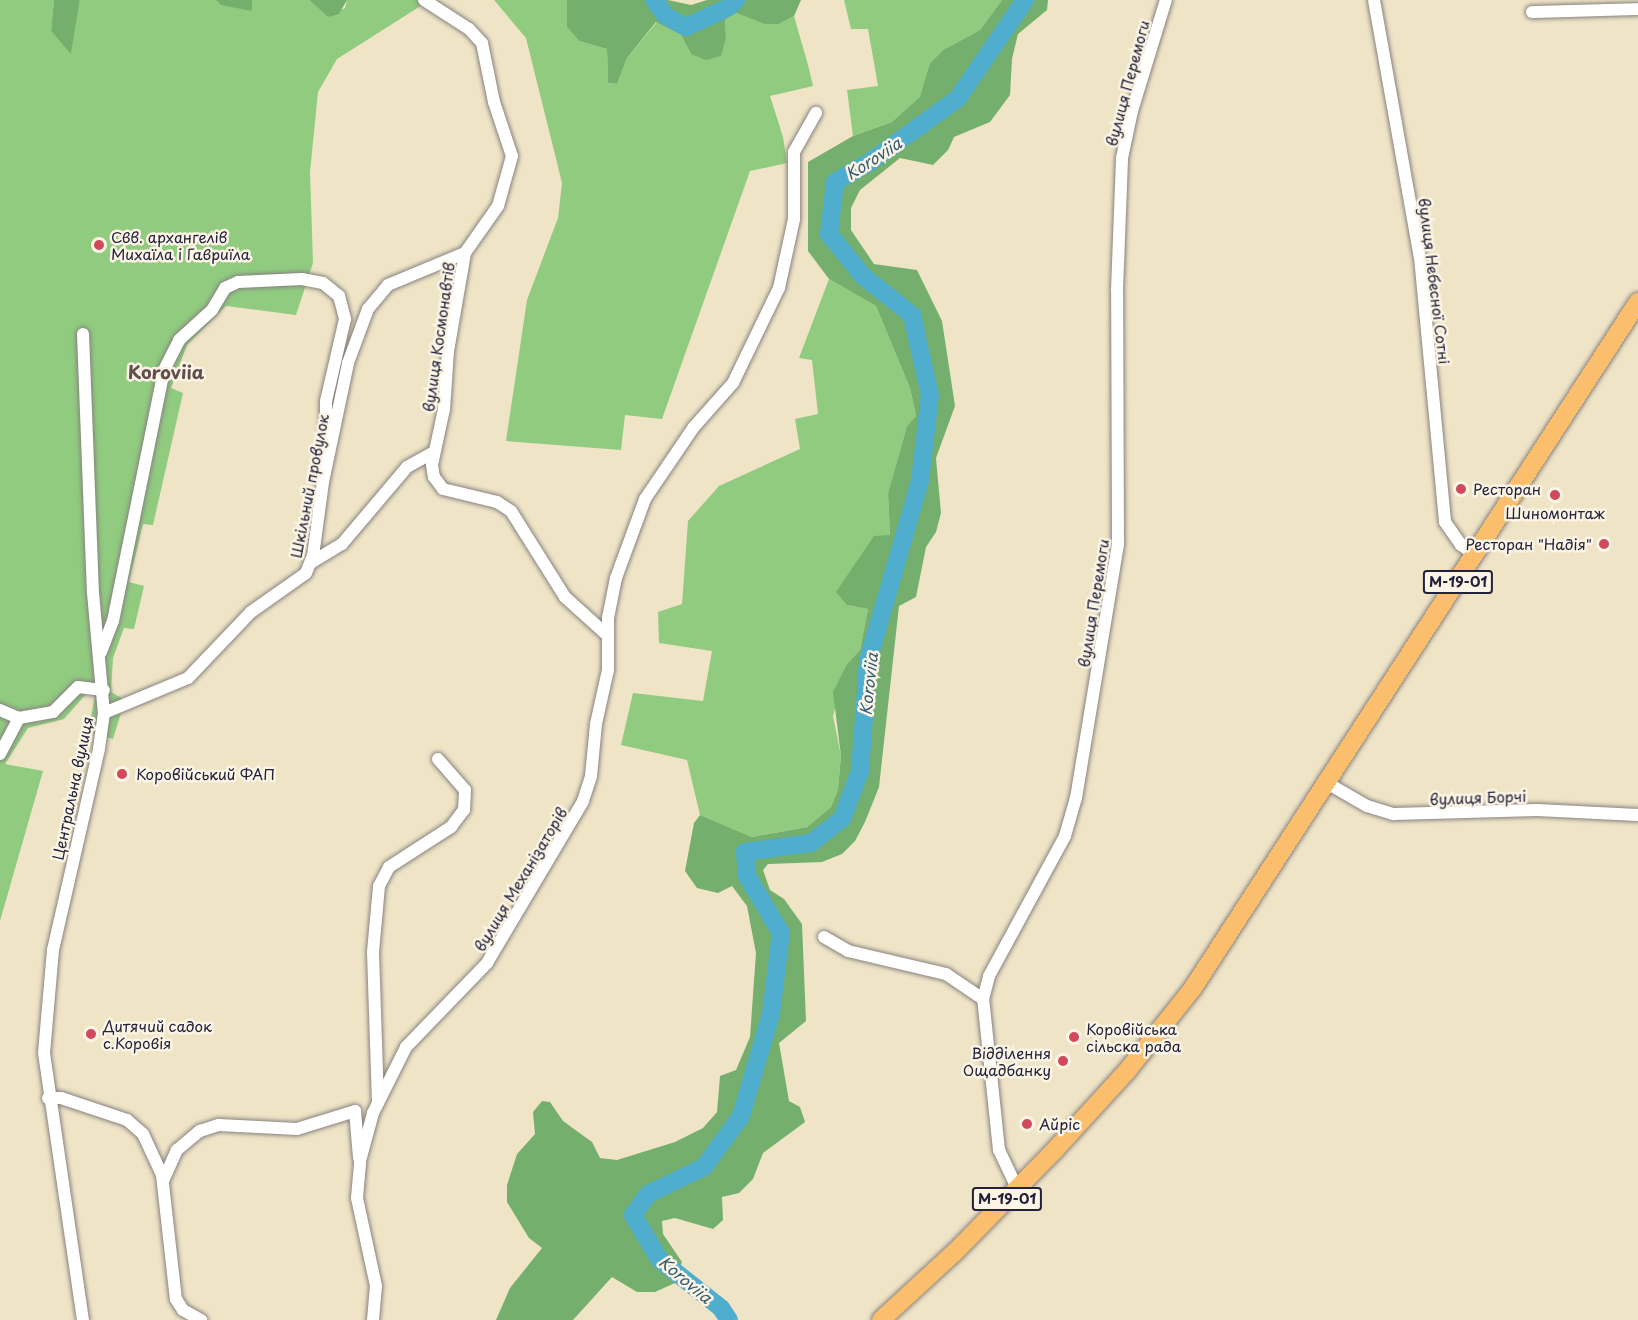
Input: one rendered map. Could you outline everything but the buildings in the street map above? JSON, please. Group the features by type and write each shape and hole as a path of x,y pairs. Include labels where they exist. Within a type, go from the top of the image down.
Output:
{"main road":[{"name":"М-19-01","path":"881,1320 1017,1188 1127,1071 1193,988 1638,302"}],"street":[{"name":"вулиця Космонавтів","path":"424,0 470,29 482,43 494,102 512,156 498,206 465,253 448,351 444,409 432,465 437,485 497,502 511,511 565,597 607,635"},
{"name":"вулиця Перемоги","path":"1017,1188 999,1150 983,999 989,976 1062,843 1074,811 1119,537 1117,300 1122,158 1140,82 1167,0"},
{"name":"вулиця Небесної Сотні","path":"1374,0 1419,257 1445,522 1461,545 1476,555"},
{"path":"1532,12 1638,9"},
{"name":"вулиця Механізаторів","path":"373,1320 374,1278 358,1205 360,1161 378,1103 406,1047 487,963 579,810 591,776 596,724 608,670 607,635 613,588 643,503 693,428 733,383 779,288 794,219 794,152 816,113"},
{"name":"Шкільний провулок","path":"104,713 192,675 251,612 300,578 312,562 332,439 350,354 375,297 392,283 465,253"},
{"name":"Центральна вулиця","path":"83,1320 48,1098 44,1053 48,979 104,713 101,654 113,621 164,370 179,340 208,314 225,288 238,282 302,279 323,283 339,296 345,319 326,401 326,427 332,439"},
{"path":"83,334 93,593 101,654"},
{"path":"312,562 342,544 407,467 434,452"},
{"path":"0,710 19,718 53,712 78,687 104,690"},
{"path":"0,754 19,718"},
{"name":"вулиця Механізаторів","path":"378,1103 374,1089 373,952 379,886 389,867 451,827 464,810 465,790 438,759"},
{"name":"вулиця Борчі","path":"1327,783 1367,806 1394,814 1545,810 1638,815"},
{"path":"824,937 848,951 946,974 983,999"},
{"path":"48,1098 66,1100 134,1124 153,1152 163,1182 176,1299 183,1311 201,1320"},
{"path":"163,1182 177,1150 207,1128 232,1124 297,1129 352,1111 357,1117 360,1161"}],"green space":[{"path":"0,0 54,0 51,31 71,53 80,0 216,0 252,11 252,0 309,0 328,17 345,8 347,0 430,0 337,59 318,92 310,172 313,263 296,315 226,306 187,345 171,388 183,393 153,525 143,524 129,582 144,586 134,629 124,628 113,658 111,692 125,700 113,739 88,732 95,696 88,692 64,719 28,728 5,764 43,771 0,921"},
{"path":"54,0 80,0 71,54 51,31"},
{"path":"216,0 252,0 252,11 221,5"},
{"path":"309,0 347,0 339,14 328,17"},
{"path":"494,0 567,0 567,27 579,41 607,49 608,83 617,84 627,58 657,22 681,35 691,54 726,38 725,20 736,13 764,24 779,24 794,16 808,65 813,86 770,96 783,137 787,163 750,171 662,419 625,415 621,450 506,441 527,300 558,218 562,183 526,38"},
{"path":"567,0 668,0 691,5 707,0 801,0 794,16 779,24 764,24 736,13 725,20 726,38 721,56 706,60 691,54 681,35 656,22 627,58 617,84 608,83 607,49 579,41 567,27"},
{"path":"844,0 1002,0 980,30 943,50 930,63 921,97 892,122 853,136 847,90 878,86 868,29 851,29"},
{"path":"1002,0 1048,0 1047,10 1018,34 1012,59 1010,95 990,122 954,137 948,150 933,165 900,158 860,190 851,208 851,230 874,264 917,270 942,321 955,406 936,458 941,513 936,532 926,547 916,597 899,606 879,787 865,822 855,841 842,854 822,862 768,864 763,870 770,890 784,899 802,924 806,1021 779,1043 789,1101 800,1107 805,1122 763,1153 753,1179 739,1193 722,1197 723,1220 713,1229 675,1218 662,1221 663,1234 682,1262 675,1283 655,1292 637,1292 612,1277 573,1320 496,1320 510,1288 542,1248 529,1238 507,1202 507,1185 517,1154 535,1134 533,1112 542,1101 550,1102 563,1121 592,1142 600,1158 617,1160 675,1142 703,1128 717,1112 720,1076 736,1070 750,1037 756,953 747,906 732,886 718,893 697,888 685,871 694,823 700,815 752,837 807,827 831,807 838,789 841,756 833,692 847,664 860,650 868,609 847,605 836,592 874,536 890,535 888,493 907,426 916,416 910,388 876,306 829,279 808,251 808,162 853,136 892,122 920,97 930,63 943,50 980,30"},
{"path":"829,279 876,306 910,388 916,416 907,426 888,493 890,535 847,605 868,609 860,650 847,664 833,716 841,756 838,789 831,807 807,827 752,837 700,815 687,760 621,745 633,693 703,701 712,651 659,643 658,612 682,604 688,521 719,486 800,449 795,419 818,414 812,360 799,358"}],"waterway":[{"name":"Koroviia","path":"654,0 666,16 686,27 729,7 736,0"},
{"name":"Koroviia","path":"729,1320 721,1308 659,1259 633,1215 648,1194 704,1167 741,1116 771,1014 781,933 747,876 745,852 811,843 842,819 860,771 868,661 920,481 930,395 912,315 863,276 829,234 835,182 870,162 958,98 1025,0"}],"place":[{"name":"Свв. архангелів Михаїла і Гавриїла","path":"99,245"},
{"name":"Ресторан","path":"1461,489"},
{"name":"Шиномонтаж","path":"1555,495"},
{"name":"Ресторан \"Надія\"","path":"1604,544"},
{"name":"Коровійський ФАП","path":"122,774"},
{"name":"Дитячий садок с.Коровія","path":"91,1034"},
{"name":"Коровійська сільска рада","path":"1074,1037"},
{"name":"Відділення Ощадбанку","path":"1063,1061"},
{"name":"Айріс","path":"1027,1124"}],"district":[{"name":"Koroviia","path":"166,372"}]}
